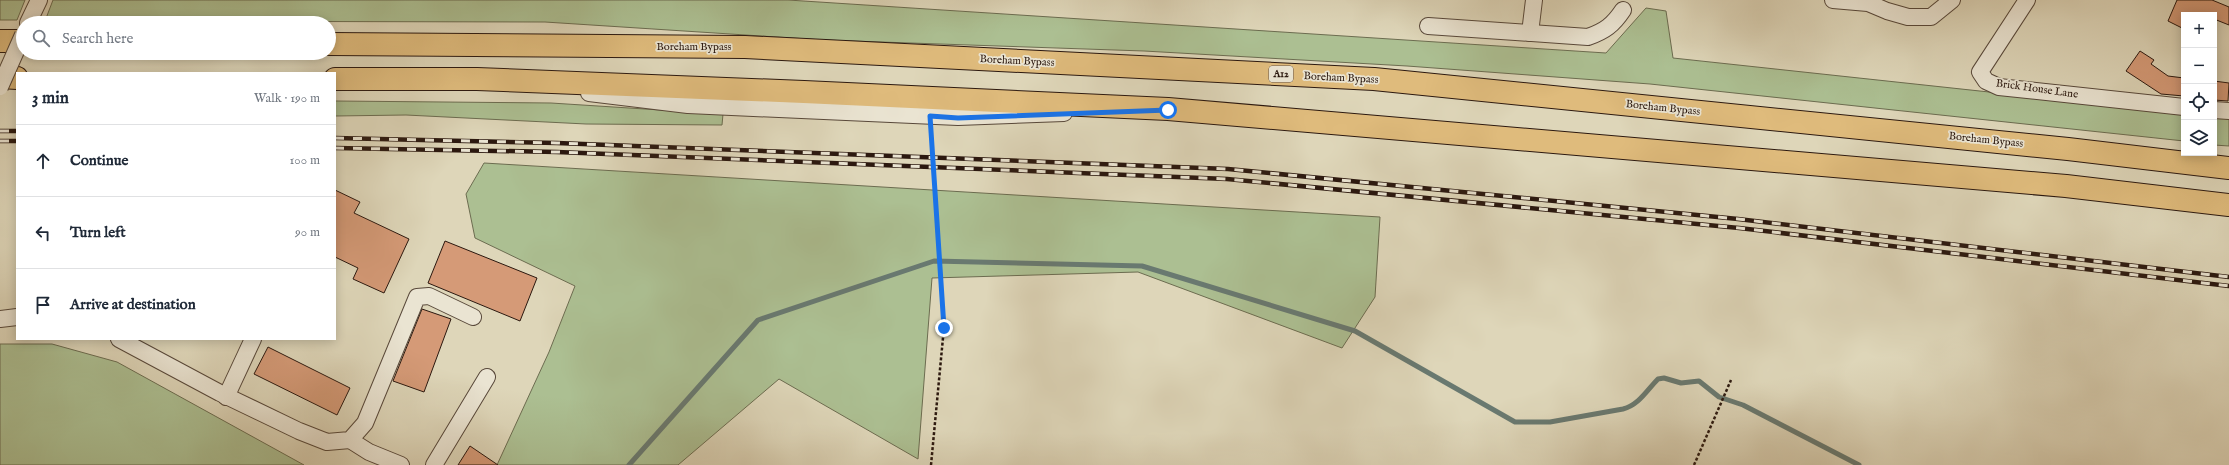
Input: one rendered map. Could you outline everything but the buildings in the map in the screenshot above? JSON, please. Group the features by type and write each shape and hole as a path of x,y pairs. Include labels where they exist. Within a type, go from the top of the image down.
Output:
{"highway":[{"path":"0,41 16,41"},
{"name":"Boreham Bypass","path":"336,44 745,48 1374,79 2068,148 2229,168"},
{"path":"0,77 16,78"},
{"path":"336,79 477,79 804,92 1168,110 2066,186 2229,205"}],"street":[{"path":"1833,0 1868,3 1887,11 1908,17 1931,17 1952,0"},
{"name":"Brick House Lane","path":"2027,0 1980,72 1986,81 1999,87 2181,107"},
{"path":"1530,33 1534,2"},
{"path":"31,16 37,4"},
{"path":"1428,26 1588,37 1605,31 1614,24 1623,10"},
{"path":"0,87 16,51"},
{"path":"477,79 688,105 958,118 1168,110"},
{"path":"2217,110 2229,111"},
{"path":"350,440 365,423 417,297 429,296 473,317"},
{"path":"0,318 16,317"},
{"path":"121,340 226,397 327,442 350,440 369,452 401,465"},
{"path":"226,397 253,340"},
{"path":"434,465 487,376"}],"path":[{"path":"930,116 944,328 931,465"},
{"path":"1694,465 1731,380"}],"green space":[{"path":"0,0 25,0 19,16 16,16 16,20 0,20"},
{"path":"53,0 788,0 1606,53 1646,8 1666,11 1673,58 2181,113 2181,141 1650,84 1407,66 1144,51 823,40 545,22 336,22 336,16 47,16"},
{"path":"336,101 551,103 723,114 722,125 586,124 406,115 336,116"},
{"path":"2217,117 2229,119 2229,146 2217,145"},
{"path":"484,163 1380,217 1375,297 1342,348 1138,272 932,278 918,459 779,379 678,465 497,465 549,352 575,286 475,238 466,194"},
{"path":"0,344 52,344 117,362 304,465 0,465"}],"waterway":[{"path":"629,465 758,320 934,261 1142,266 1355,331 1515,422 1550,422 1623,409 1638,401 1658,379 1664,378 1681,383 1699,381 1719,397 1743,405 1859,465"}],"railway":[{"path":"0,131 16,131"},
{"path":"336,138 557,143 1228,169 1738,219 2229,277"},
{"path":"0,141 16,141"},
{"path":"336,148 557,152 1227,179 1739,228 2229,286"}],"route":[{"path":"944,328 930,116 958,118 1168,110"}]}
